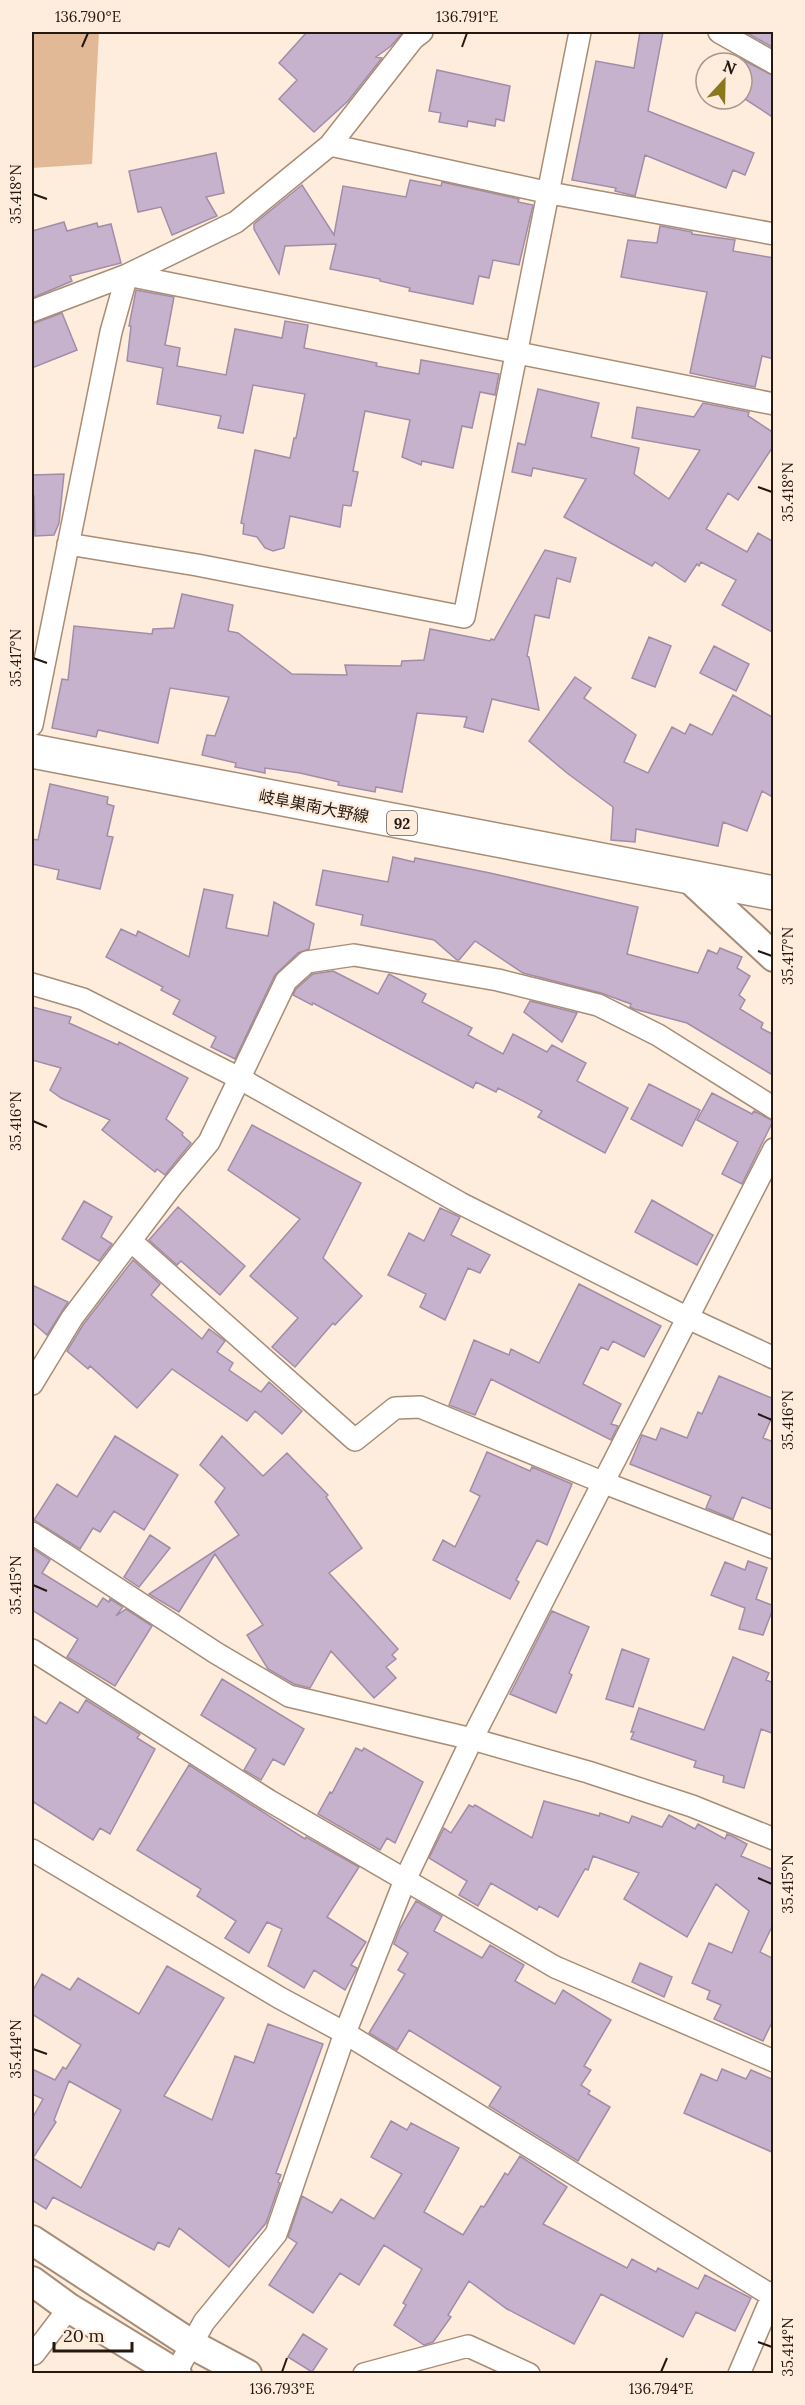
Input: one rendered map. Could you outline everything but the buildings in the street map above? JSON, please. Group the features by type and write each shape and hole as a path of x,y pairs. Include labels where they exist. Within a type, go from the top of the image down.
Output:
{"main road":[{"name":"岐阜巣南大野線","path":"32,751 774,893"}],"street":[{"path":"32,311 127,275 236,222 330,145 413,39 422,32"},
{"path":"68,544 197,565 464,617 550,193 580,32"},
{"path":"719,32 774,63"},
{"path":"330,145 550,193 774,234"},
{"path":"127,275 774,404"},
{"path":"32,725 111,333 127,275"},
{"path":"689,878 774,957"},
{"path":"32,1384 72,1318 209,1142 286,981 307,962 354,956 498,980 598,1005 658,1035 774,1108"},
{"path":"32,984 83,999 239,1078 460,1203 688,1318 774,1358"},
{"path":"32,2281 69,2308 176,2373 204,2322 276,2234 345,2033 405,1880 472,1739 774,1149"},
{"path":"130,1241 355,1440 395,1408 420,1407 602,1482 774,1548"},
{"path":"32,1533 216,1653 289,1696 472,1739 588,1772 681,1803 774,1839"},
{"path":"32,1650 268,1800 555,1967 774,2061"},
{"path":"32,1850 280,1998 345,2033 773,2295 739,2373"},
{"path":"32,2240 191,2343 247,2373"},
{"path":"32,2353 34,2354 69,2308"},
{"path":"364,2373 468,2346 529,2373"}],"shaded area":[{"path":"32,32 99,32 92,164 32,168"}]}
